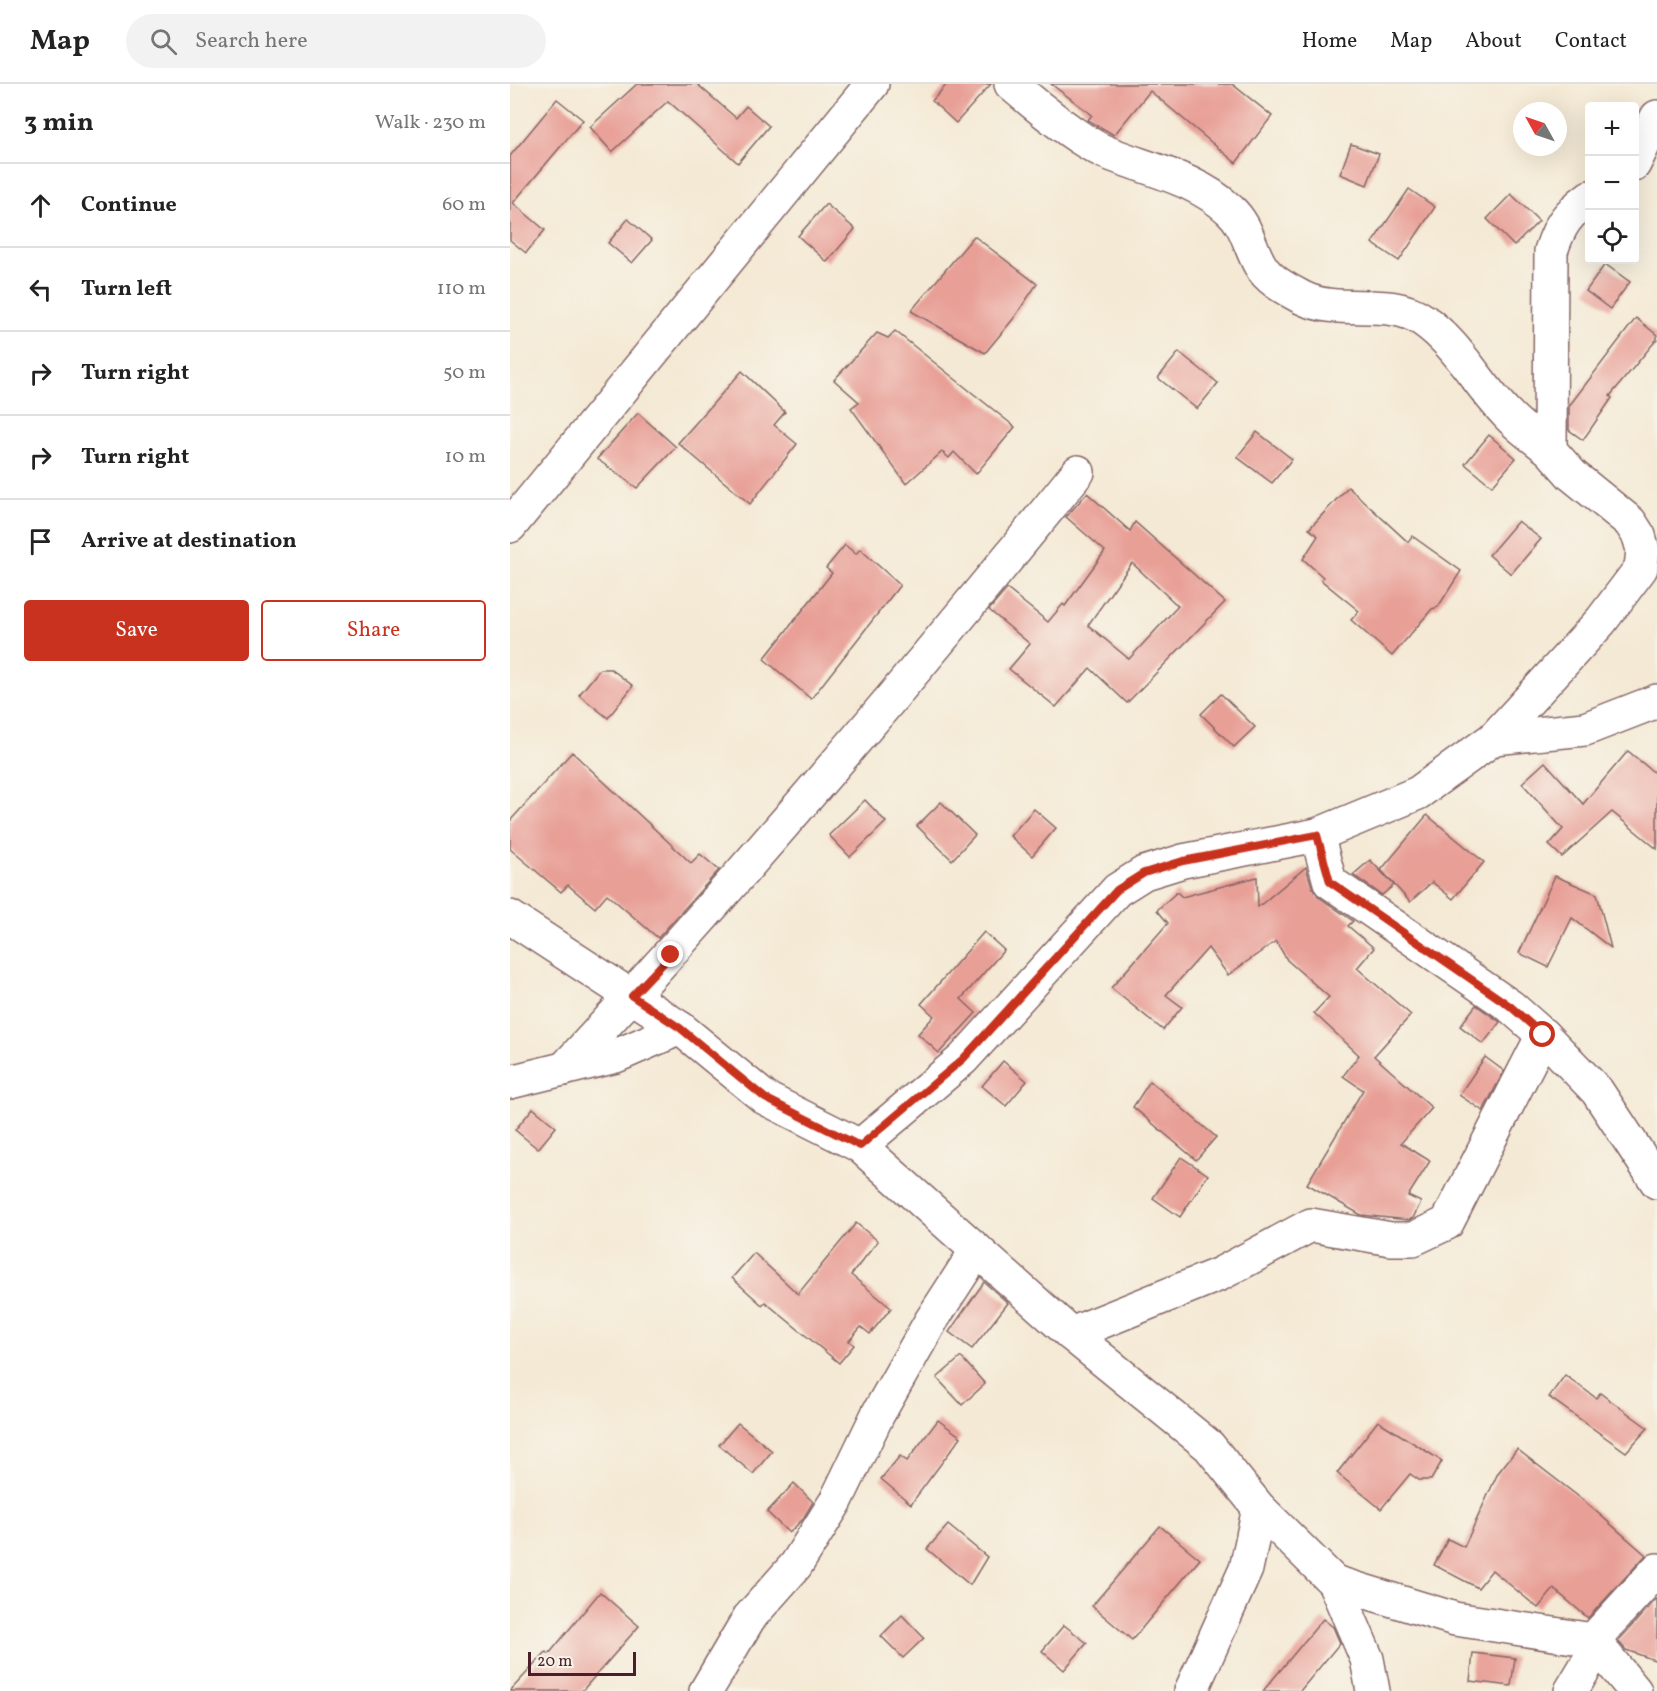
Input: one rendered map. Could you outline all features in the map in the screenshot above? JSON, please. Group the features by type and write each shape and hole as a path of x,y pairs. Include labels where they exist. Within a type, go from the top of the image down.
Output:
{"street":[{"path":"510,526 872,84"},
{"path":"860,1146 963,1059 1117,890 1144,873 1183,861 1317,835 1418,793 1494,738 1601,621 1641,568 1643,550 1639,536 1644,526 1572,474 1550,450 1508,416 1446,341 1423,320 1392,308 1358,308 1306,299 1280,285 1261,266 1245,227 1232,211 1214,196 1171,175 1100,150 1011,84"},
{"path":"1639,156 1657,117"},
{"path":"1550,450 1551,251 1558,229 1570,211 1585,200"},
{"path":"564,1069 671,955 980,594 1078,472"},
{"path":"1494,738 1585,729 1657,701"},
{"path":"1317,835 1330,882 1510,1006 1543,1035 1597,1091 1657,1182"},
{"path":"510,916 680,1028 765,1098 860,1146 1071,1334 1209,1446 1259,1508 1334,1582 1367,1659 1373,1691"},
{"path":"510,1082 616,1056 680,1028"},
{"path":"1071,1334 1220,1274 1311,1225 1392,1239 1413,1239 1447,1223 1459,1204 1543,1035"},
{"path":"706,1691 749,1618 796,1565 831,1510 878,1414 931,1321 977,1250"},
{"path":"1191,1691 1246,1569 1259,1508"},
{"path":"1571,1691 1588,1661 1593,1640 1657,1570"},
{"path":"1334,1582 1455,1619 1593,1640 1635,1691"}],"building":[{"path":"637,84 697,84 736,118 746,106 769,126 738,163 668,101 612,152 590,127"},
{"path":"947,84 991,84 956,123 932,101"},
{"path":"1051,84 1232,84 1272,116 1236,163 1150,91 1114,135 1088,120 1092,115"},
{"path":"557,99 583,120 513,203 545,230 526,253 510,240 510,156"},
{"path":"1351,144 1379,154 1367,185 1340,174"},
{"path":"1409,189 1435,207 1399,261 1372,243"},
{"path":"1511,194 1539,221 1514,246 1487,219"},
{"path":"826,204 855,229 827,262 798,236"},
{"path":"628,219 652,240 632,263 608,243"},
{"path":"974,236 1037,284 1014,318 985,353 911,311"},
{"path":"1605,264 1630,282 1610,309 1586,291"},
{"path":"1636,318 1657,335 1657,339 1610,396 1612,398 1583,440 1569,430 1569,406"},
{"path":"895,331 1015,427 976,474 954,452 949,458 942,452 906,484 851,408 859,402 834,380 877,333 888,338"},
{"path":"1179,352 1218,383 1197,409 1158,378"},
{"path":"742,371 785,412 774,425 797,444 750,504 678,443"},
{"path":"638,413 676,447 637,488 597,459"},
{"path":"1257,432 1292,459 1272,483 1237,457"},
{"path":"1489,435 1516,458 1492,486 1465,464"},
{"path":"1348,487 1408,542 1412,536 1461,571 1438,607 1432,609 1392,656 1351,620 1359,611 1321,580 1323,577 1303,559 1318,536 1309,529"},
{"path":"1087,493 1130,531 1135,522 1225,602 1127,703 1090,668 1056,707 1009,669 1030,644 989,610 1007,589 1048,622 1063,604 1065,606 1105,551 1066,517","holes":["1132,563 1178,606 1129,659 1088,625"]},
{"path":"1518,521 1541,539 1511,574 1489,555"},
{"path":"845,545 856,554 860,549 900,585 811,699 764,659 832,573 826,568"},
{"path":"600,669 611,669 633,686 608,718 579,695"},
{"path":"1221,694 1255,727 1234,747 1201,714"},
{"path":"1628,751 1657,775 1657,849 1612,812 1562,857 1549,845 1563,829 1522,783 1545,762 1583,804"},
{"path":"572,752 691,863 700,854 719,870 658,938 607,894 595,908 568,885 561,892 510,849 510,821"},
{"path":"865,800 886,822 850,857 829,835"},
{"path":"941,802 975,835 952,860 917,826"},
{"path":"1034,809 1056,828 1032,856 1010,836"},
{"path":"1427,815 1484,862 1453,899 1432,882 1410,902 1381,870"},
{"path":"1370,860 1394,885 1382,895 1353,875"},
{"path":"1306,867 1312,887 1319,897 1353,921 1348,926 1374,948 1357,968 1411,1015 1374,1056 1432,1108 1401,1143 1430,1161 1408,1196 1421,1202 1413,1218 1409,1220 1361,1215 1307,1184 1363,1090 1343,1076 1359,1055 1314,1013 1329,997 1287,960 1276,941 1228,975 1208,948 1166,995 1182,1007 1163,1030 1111,988 1168,923 1157,910 1177,892 1182,897 1257,877 1258,907"},
{"path":"1555,876 1597,894 1611,948 1572,918 1548,967 1519,953"},
{"path":"984,932 1004,950 961,999 976,1013 939,1053 918,1034 934,1016 921,1004"},
{"path":"1476,1005 1500,1022 1483,1044 1460,1026"},
{"path":"1485,1057 1504,1071 1483,1111 1459,1095"},
{"path":"1003,1061 1027,1081 1006,1106 982,1086"},
{"path":"1150,1081 1216,1137 1196,1160 1133,1107"},
{"path":"533,1108 556,1127 538,1149 515,1130"},
{"path":"1181,1157 1208,1175 1180,1217 1153,1198"},
{"path":"856,1223 878,1241 851,1275 891,1308 870,1334 861,1327 849,1341 854,1345 839,1363 765,1302 762,1305 732,1278 754,1253 798,1294"},
{"path":"984,1282 1008,1303 972,1349 949,1332"},
{"path":"961,1357 985,1384 962,1405 937,1378"},
{"path":"1565,1375 1596,1398 1600,1393 1648,1428 1626,1452 1549,1397"},
{"path":"938,1420 961,1437 911,1504 881,1479 900,1456 907,1461"},
{"path":"1378,1421 1442,1461 1431,1480 1419,1480 1410,1474 1381,1509 1337,1473"},
{"path":"738,1423 772,1451 753,1474 719,1445"},
{"path":"1517,1449 1583,1500 1646,1555 1588,1618 1554,1589 1538,1608 1492,1570 1478,1588 1434,1565 1448,1539 1464,1547 1498,1473"},
{"path":"794,1483 813,1502 803,1519 789,1533 767,1512"},
{"path":"948,1525 987,1557 970,1585 927,1549"},
{"path":"1160,1526 1200,1559 1132,1640 1092,1606"},
{"path":"600,1592 639,1626 582,1691 510,1691 546,1652 549,1654"},
{"path":"1656,1599 1657,1661 1626,1650 1618,1641"},
{"path":"902,1615 924,1638 903,1658 881,1636"},
{"path":"1323,1619 1333,1627 1340,1643 1300,1691 1263,1691"},
{"path":"1064,1625 1087,1643 1064,1670 1042,1651"},
{"path":"1473,1653 1515,1658 1511,1686 1470,1681"}],"route":[{"path":"671,955 632,996 680,1028 765,1098 860,1146 963,1059 1117,890 1144,873 1183,861 1317,835 1330,882 1510,1006 1543,1035"}]}
